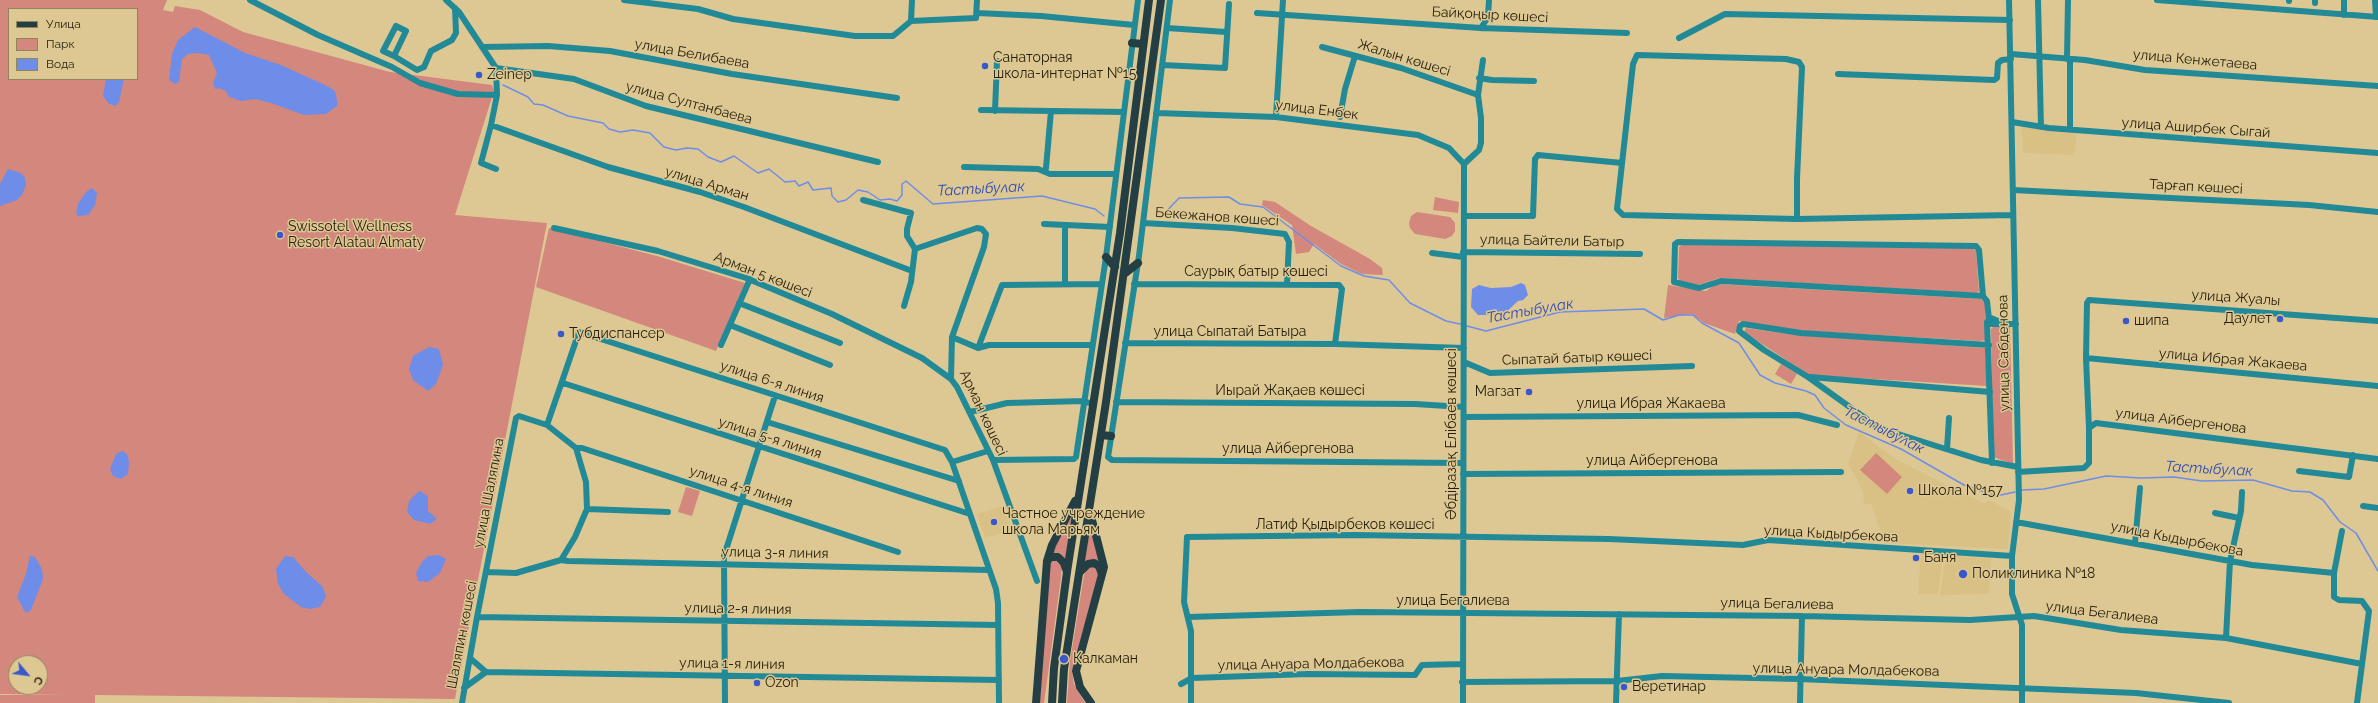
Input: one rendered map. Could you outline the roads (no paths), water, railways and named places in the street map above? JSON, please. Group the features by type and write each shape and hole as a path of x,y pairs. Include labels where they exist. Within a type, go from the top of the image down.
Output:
{"main road":[{"path":"1052,703 1054,668 1080,488 1084,433 1090,419 1115,267 1149,0"},
{"path":"1062,703 1064,669 1101,435 1161,0"},
{"path":"1132,43 1143,44"},
{"path":"1155,46 1165,47"},
{"path":"1106,257 1115,267"},
{"path":"1124,274 1138,263"},
{"path":"1090,419 1103,420"},
{"path":"1101,435 1110,436"},
{"path":"1036,703 1047,561 1052,545 1072,508 1080,488"},
{"path":"1089,702 1080,687 1076,671 1102,574 1104,560 1093,525 1090,508"},
{"path":"1047,561 1051,557 1058,557 1064,563 1067,572"},
{"path":"1080,572 1088,564 1094,563 1099,566 1102,574"}],"street":[{"path":"250,0 318,35 392,67 420,83 458,94 497,95"},
{"path":"446,0 455,8 496,68 497,95 492,125 481,164 496,169"},
{"path":"624,0 698,10 734,19 855,36 893,36 911,21 974,18 977,17 977,0"},
{"path":"911,21 912,0"},
{"path":"993,460 1074,459 1084,433 1084,401 1106,257 1138,0"},
{"path":"1110,436 1138,263 1170,0"},
{"path":"1276,117 1283,0"},
{"path":"1481,28 1488,17 1489,0"},
{"name":"улица Сабденова","path":"2010,0 2018,470 2016,522 2012,556 2012,594 2022,625 2022,703"},
{"path":"2038,0 2041,127"},
{"path":"2068,0 2070,130"},
{"path":"2157,0 2375,17"},
{"path":"2344,0 2344,14"},
{"path":"2372,0 2375,17"},
{"path":"2375,0 2375,17"},
{"path":"1162,65 1226,68 1226,32 1229,4"},
{"path":"394,56 406,31 396,26 384,51 417,70 424,67 431,51 452,40 456,33 455,8"},
{"path":"977,13 1041,16 1134,25"},
{"name":"Байқоңыр көшесі","path":"1258,13 1481,28 1627,33"},
{"path":"1679,38 1725,14 2010,20"},
{"path":"1167,28 1226,32"},
{"name":"улица Белибаева","path":"482,47 548,46 610,51 732,74 897,98"},
{"name":"Жалын көшесі","path":"1322,47 1401,68 1478,95"},
{"path":"1797,219 1797,179 1802,67 1795,60 1637,55 1633,64 1617,209 1623,215 1797,219 2013,216"},
{"path":"1340,117 1345,89 1355,56"},
{"path":"1838,74 1994,80 1997,78 1998,63 2011,56"},
{"name":"улица Кенжетаева","path":"2011,56 2039,56 2068,59 2145,70 2378,86"},
{"path":"1464,164 1479,150 1481,143 1481,118 1478,95 1479,78 1483,60"},
{"path":"995,111 997,61"},
{"name":"улица Султанбаева","path":"496,68 574,79 646,106 878,162"},
{"path":"1479,78 1492,80 1534,81"},
{"path":"981,110 1124,112"},
{"path":"1046,168 1050,111"},
{"name":"улица Енбек","path":"1156,113 1276,117 1418,134 1449,148 1464,164"},
{"name":"улица Аширбек Сыгай","path":"2012,122 2070,130 2378,153"},
{"name":"улица Арман","path":"492,125 608,167 700,192 730,202 912,271"},
{"path":"1464,216 1533,216 1536,156 1622,163"},
{"name":"Әбдіразақ Елібаев көшесі","path":"1463,703 1462,664 1465,613 1463,474 1463,254 1466,172 1464,164"},
{"path":"964,167 1038,169 1050,174 1116,174"},
{"name":"Тарғап көшесі","path":"2013,190 2310,205 2378,212"},
{"path":"864,200 911,213 906,228 907,236 916,249 904,306"},
{"path":"1044,224 1110,227"},
{"name":"Бекежанов көшесі","path":"1143,224 1232,228 1285,234 1289,242 1287,284"},
{"path":"1065,225 1065,284"},
{"name":"Арман 5 көшесі","path":"554,228 658,251 750,280 832,314 915,355 951,379"},
{"name":"Арман көшесі","path":"916,249 977,228 982,229 986,234 984,247 952,337 951,379 970,412 993,460 1037,581"},
{"path":"1983,296 1721,281 1699,288 1674,282 1675,244 1678,242 1970,244 1976,246 1979,250 1983,296 1987,301 1989,321 1992,462"},
{"name":"улица Байтели Батыр","path":"1432,253 1640,254"},
{"path":"721,345 750,280"},
{"path":"978,348 1002,285 1102,284"},
{"name":"Саурық батыр көшесі","path":"1134,284 1287,284 1342,286 1335,344"},
{"name":"улица Жуалы","path":"2086,358 2087,303 2092,299 2378,320"},
{"path":"739,303 840,343"},
{"path":"1989,321 2016,324"},
{"path":"730,325 830,365"},
{"path":"1989,346 1801,333 1740,326 1741,334 1808,377 1879,428 2018,470 2084,468 2089,463 2086,358"},
{"name":"улица 6-я линия","path":"563,383 579,332 945,450 952,462"},
{"path":"952,337 978,348 989,344 1092,345"},
{"name":"улица Сыпатай Батыра","path":"1126,343 1335,344 1464,348"},
{"name":"улица Ибрая Жакаева","path":"2086,358 2378,386"},
{"name":"Сыпатай батыр көшесі","path":"1464,362 1490,373 1692,366"},
{"path":"1808,377 1990,392"},
{"path":"486,572 516,573 561,560 576,537 587,510 586,482 576,448 547,425 563,383"},
{"name":"улица 5-я линия","path":"563,383 970,514"},
{"path":"725,703 724,556 775,396"},
{"path":"970,412 1007,403 1084,401 1092,404"},
{"name":"Иырай Жақаев көшесі","path":"1116,402 1415,404 1463,407"},
{"name":"улица Ибрая Жакаева","path":"1464,417 1798,415 1837,424"},
{"name":"улица Шаляпина","path":"486,572 516,418 519,416 547,425"},
{"path":"1947,449 1949,418"},
{"path":"767,422 959,481"},
{"name":"улица Айбергенова","path":"2089,428 2096,423 2101,423 2378,459"},
{"name":"улица Айбергенова","path":"1110,436 1108,454 1112,460 1463,463"},
{"name":"улица 4-я линия","path":"576,448 582,448 898,552"},
{"path":"988,451 952,462 989,570 998,603 999,703"},
{"path":"2299,471 2349,477 2353,455"},
{"name":"улица Айбергенова","path":"1463,474 1841,472"},
{"path":"2135,543 2140,488"},
{"path":"2226,638 2230,561 2239,518 2242,492"},
{"path":"2363,506 2378,508"},
{"path":"587,510 668,512"},
{"path":"2215,513 2239,518"},
{"name":"улица Кыдырбекова","path":"2016,522 2281,570 2334,573"},
{"path":"2342,531 2334,573 2334,597 2339,600 2362,601 2369,611 2356,703"},
{"name":"Латиф Қыдырбеков көшесі","path":"1188,617 1184,602 1187,537 1355,535 1464,538 1624,539"},
{"name":"улица Кыдырбекова","path":"1624,539 1743,545 1768,540 2012,556"},
{"name":"улица 3-я линия","path":"561,560 568,562 724,563 989,570"},
{"name":"Шаляпин көшесі","path":"462,703 486,572"},
{"name":"улица Бегалиева","path":"1188,617 1360,612 1802,616 1970,620 1995,620 2019,616 2121,630 2226,638 2362,664"},
{"path":"1616,703 1619,614"},
{"path":"1800,703 1799,679 1802,616"},
{"name":"улица 2-я линия","path":"477,617 998,625"},
{"path":"1188,617 1191,631 1191,703"},
{"path":"464,688 486,672 470,658"},
{"name":"улица Ануара Молдабекова","path":"1181,684 1192,678 1308,674 1415,675 1422,665 1462,664"},
{"name":"улица 1-я линия","path":"486,672 999,680"},
{"name":"улица Ануара Молдабекова","path":"1462,682 1617,681 1662,676 1759,680 1799,679 2022,687 2136,693 2229,703"}],"water":[{"path":"195,27 245,53 281,65 327,86 335,91 338,105 326,114 304,115 255,99 241,101 229,97 226,91 219,88 215,89 213,83 217,73 209,55 198,53 188,54 182,59 179,82 175,84 169,80 172,54 178,40"},
{"path":"106,80 124,80 119,102 115,106 108,103 103,96"},
{"path":"8,169 21,173 25,178 26,185 22,195 17,200 0,206 0,184"},
{"path":"92,188 97,193 95,205 88,215 78,216 76,213 78,204 86,192"},
{"path":"1521,283 1525,285 1528,295 1523,300 1518,301 1503,315 1478,315 1471,307 1472,289 1479,285 1491,288 1511,287"},
{"path":"429,347 439,349 443,365 436,384 428,391 413,380 409,369 413,356"},
{"path":"122,451 127,454 129,461 128,474 121,479 113,476 110,469 116,454"},
{"path":"419,491 428,496 428,511 437,519 430,524 414,520 407,512 409,501"},
{"path":"439,555 446,559 440,573 428,582 418,581 416,573 422,562 428,556"},
{"path":"30,556 35,557 42,569 43,579 31,610 25,612 17,597 26,574"},
{"path":"285,556 293,557 306,572 323,587 326,597 320,607 310,609 301,607 284,594 278,584 276,569"}],"waterway":[{"name":"Тастыбулак","path":"503,85 528,97 534,104 543,105 568,116 603,123 609,129 620,132 633,130 650,133 664,147 676,150 687,148 698,149 708,157 721,162 734,156 758,173 769,169 785,182 795,181 799,186 808,182 813,190 831,188 832,196 838,202 846,200 858,190 868,192 880,200 890,199 897,201 902,195 902,184 906,181 933,204 1042,196 1095,209 1104,216"},
{"name":"Тастыбулак","path":"1161,217 1179,198 1229,197 1240,204 1263,207 1341,266 1364,276 1389,280 1410,303 1446,321 1460,324"},
{"name":"Тастыбулак","path":"1467,326 1486,331 1560,312 1644,309 1663,320 1679,315 1693,315 1702,323 1739,343 1760,375 1775,383 1806,391 1815,395 1824,408 1846,425 1901,449 1964,485 1996,496 2015,492"},
{"name":"Тастыбулак","path":"2022,490 2044,489 2106,476 2141,478 2174,477 2202,481 2253,480 2292,491 2310,492 2323,500 2340,522 2356,533 2378,571"}],"place":[{"name":"Санаторная школа-интернат №15","path":"985,66"},
{"name":"Zeinep","path":"479,75"},
{"name":"Swissotel Wellness Resort Alatau Almaty","path":"280,235"},
{"name":"Даулет","path":"2280,319"},
{"name":"шипа","path":"2126,321"},
{"name":"Тубдиспансер","path":"561,334"},
{"name":"Магзат","path":"1529,392"},
{"name":"Школа №157","path":"1910,491"},
{"name":"Частное учреждение школа Марьям","path":"994,522"},
{"name":"Баня","path":"1916,558"},
{"name":"Поликлиника №18","path":"1963,574"},
{"name":"Калкаман","path":"1064,659"},
{"name":"Ozon","path":"757,683"},
{"name":"Веретинар","path":"1624,687"}]}
